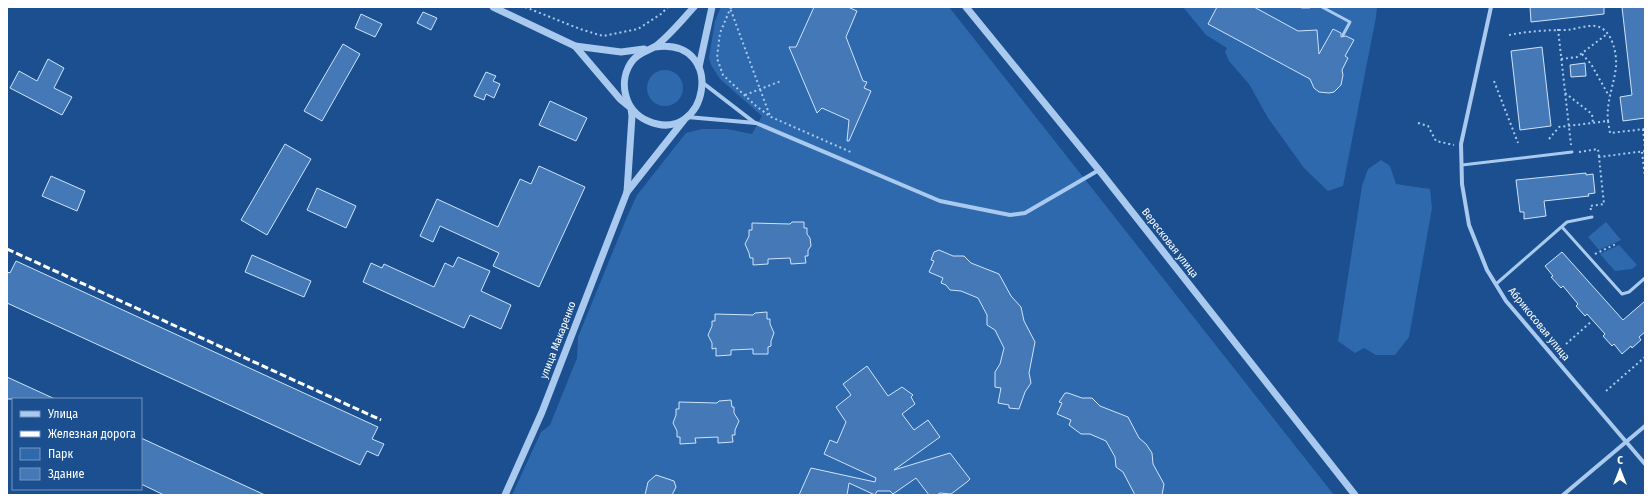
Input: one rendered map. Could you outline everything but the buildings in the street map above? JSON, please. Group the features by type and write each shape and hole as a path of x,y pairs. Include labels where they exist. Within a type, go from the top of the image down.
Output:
{"street":[{"path":"493,7 575,46 620,52 668,46 680,50 691,57 699,67 703,83 702,94 698,104 686,118"},
{"path":"631,108 624,90 627,70 634,59 653,47 694,7"},
{"path":"699,67 712,7"},
{"name":"Вересковая улица","path":"966,7 1099,170 1355,495"},
{"name":"Абрикосовая улица","path":"1492,7 1461,147 1462,184 1469,224 1487,270 1506,301 1645,464"},
{"path":"575,46 620,99 640,116 652,123 665,124 686,118 756,123"},
{"path":"703,83 756,123 940,201 1010,215 1025,213 1099,170"},
{"name":"улица Макаренко","path":"505,495 542,412 627,192 631,138 631,108"},
{"name":"улица Макаренко","path":"627,192 686,118"},
{"path":"1563,495 1645,426"}],"lane":[{"path":"1302,7 1309,7"},
{"path":"1322,7 1350,22 1343,34"},
{"path":"1462,165 1572,152"},
{"path":"1496,284 1567,222 1592,217"},
{"path":"1562,227 1622,294 1629,292 1645,278"}],"path":[{"path":"525,7 580,29 603,36 638,29 661,14 668,7"},
{"path":"732,7 771,117"},
{"path":"732,7 720,33 717,58 723,75 744,96 771,117 853,154"},
{"path":"1509,35 1596,26 1604,30 1613,42 1616,65 1607,109 1610,133 1644,129 1645,148"},
{"path":"1558,29 1572,152 1598,149 1604,204 1590,206 1592,217"},
{"path":"1561,59 1577,57 1608,34"},
{"path":"1582,53 1591,64 1609,97"},
{"path":"744,96 781,81"},
{"path":"1494,81 1518,143"},
{"path":"1565,93 1592,114 1593,123"},
{"path":"1549,139 1559,127 1608,121"},
{"path":"1418,123 1428,126 1436,141 1461,147"},
{"path":"1599,157 1644,152 1645,177"},
{"path":"1589,257 1616,244"},
{"path":"1566,344 1592,321"},
{"path":"1606,391 1645,357"}],"green space":[{"path":"721,7 949,7 1334,495 512,495 541,432 550,425 577,358 578,337 637,195 686,133 702,129 727,129 752,134 762,116 720,79 711,65 709,58 715,21"},
{"path":"1183,7 1377,7 1343,186 1328,191 1304,168 1268,118 1249,84 1229,61 1225,52 1227,48 1206,35"},
{"path":"669,70 678,75 682,81 682,95 678,101 669,106 661,106 652,101 648,95 647,84 652,75 658,71"},
{"path":"1381,160 1390,166 1396,184 1430,189 1432,208 1409,337 1395,355 1376,355 1364,348 1355,353 1338,341 1362,186 1368,169"},
{"path":"1606,222 1621,240 1599,250 1588,237"},
{"path":"1619,245 1637,265 1632,269 1615,271 1600,254"}],"railway":[{"path":"7,249 381,420"}]}
